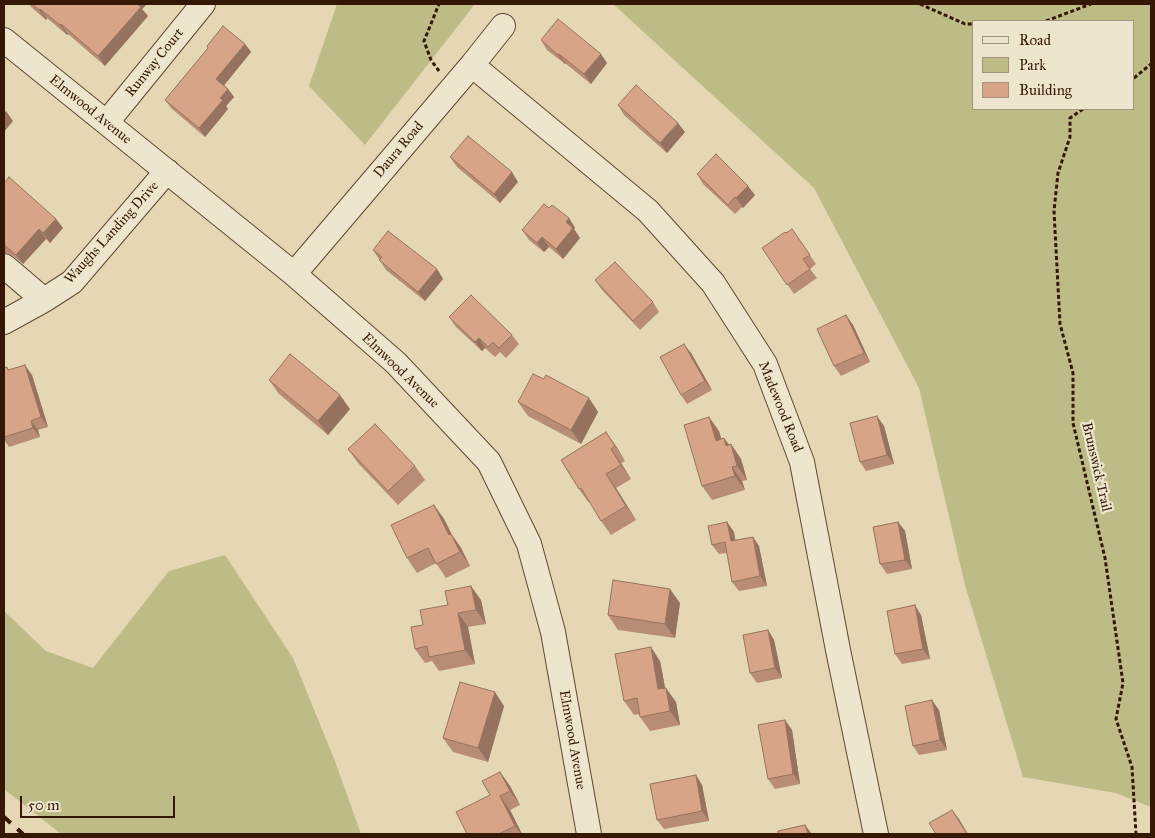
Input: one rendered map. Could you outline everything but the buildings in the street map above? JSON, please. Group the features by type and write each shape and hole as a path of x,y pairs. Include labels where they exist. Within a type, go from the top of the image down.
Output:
{"street":[{"name":"Runway Court","path":"107,122 203,4"},
{"name":"Daura Road","path":"294,274 503,26"},
{"name":"Elmwood Avenue","path":"4,40 294,274 396,363 489,462 529,544 553,632 589,834"},
{"name":"Madewood Road","path":"472,65 648,211 713,283 765,364 802,462 876,834"},
{"name":"Waughs Landing Drive","path":"4,322 72,282 167,171"},
{"path":"4,266 44,300"}],"path":[{"path":"440,4 424,41 431,60 438,70 455,84"},
{"path":"920,4 965,24 972,24"},
{"path":"1049,20 1091,4"},
{"path":"1135,77 1151,64"},
{"name":"Brunswick Trail","path":"1082,110 1070,118 1070,137 1058,173 1054,211 1060,324 1073,373 1073,423 1105,558 1123,683 1116,718 1132,767 1136,834"}],"green space":[{"path":"337,4 475,4 365,145 309,86"},
{"path":"613,4 1151,4 1151,807 1116,793 1023,777 965,585 919,388 814,188"},
{"path":"225,555 293,658 335,761 361,834 61,834 4,789 4,611 46,651 93,668 169,571"}],"railway":[{"path":"4,817 23,834"}]}
